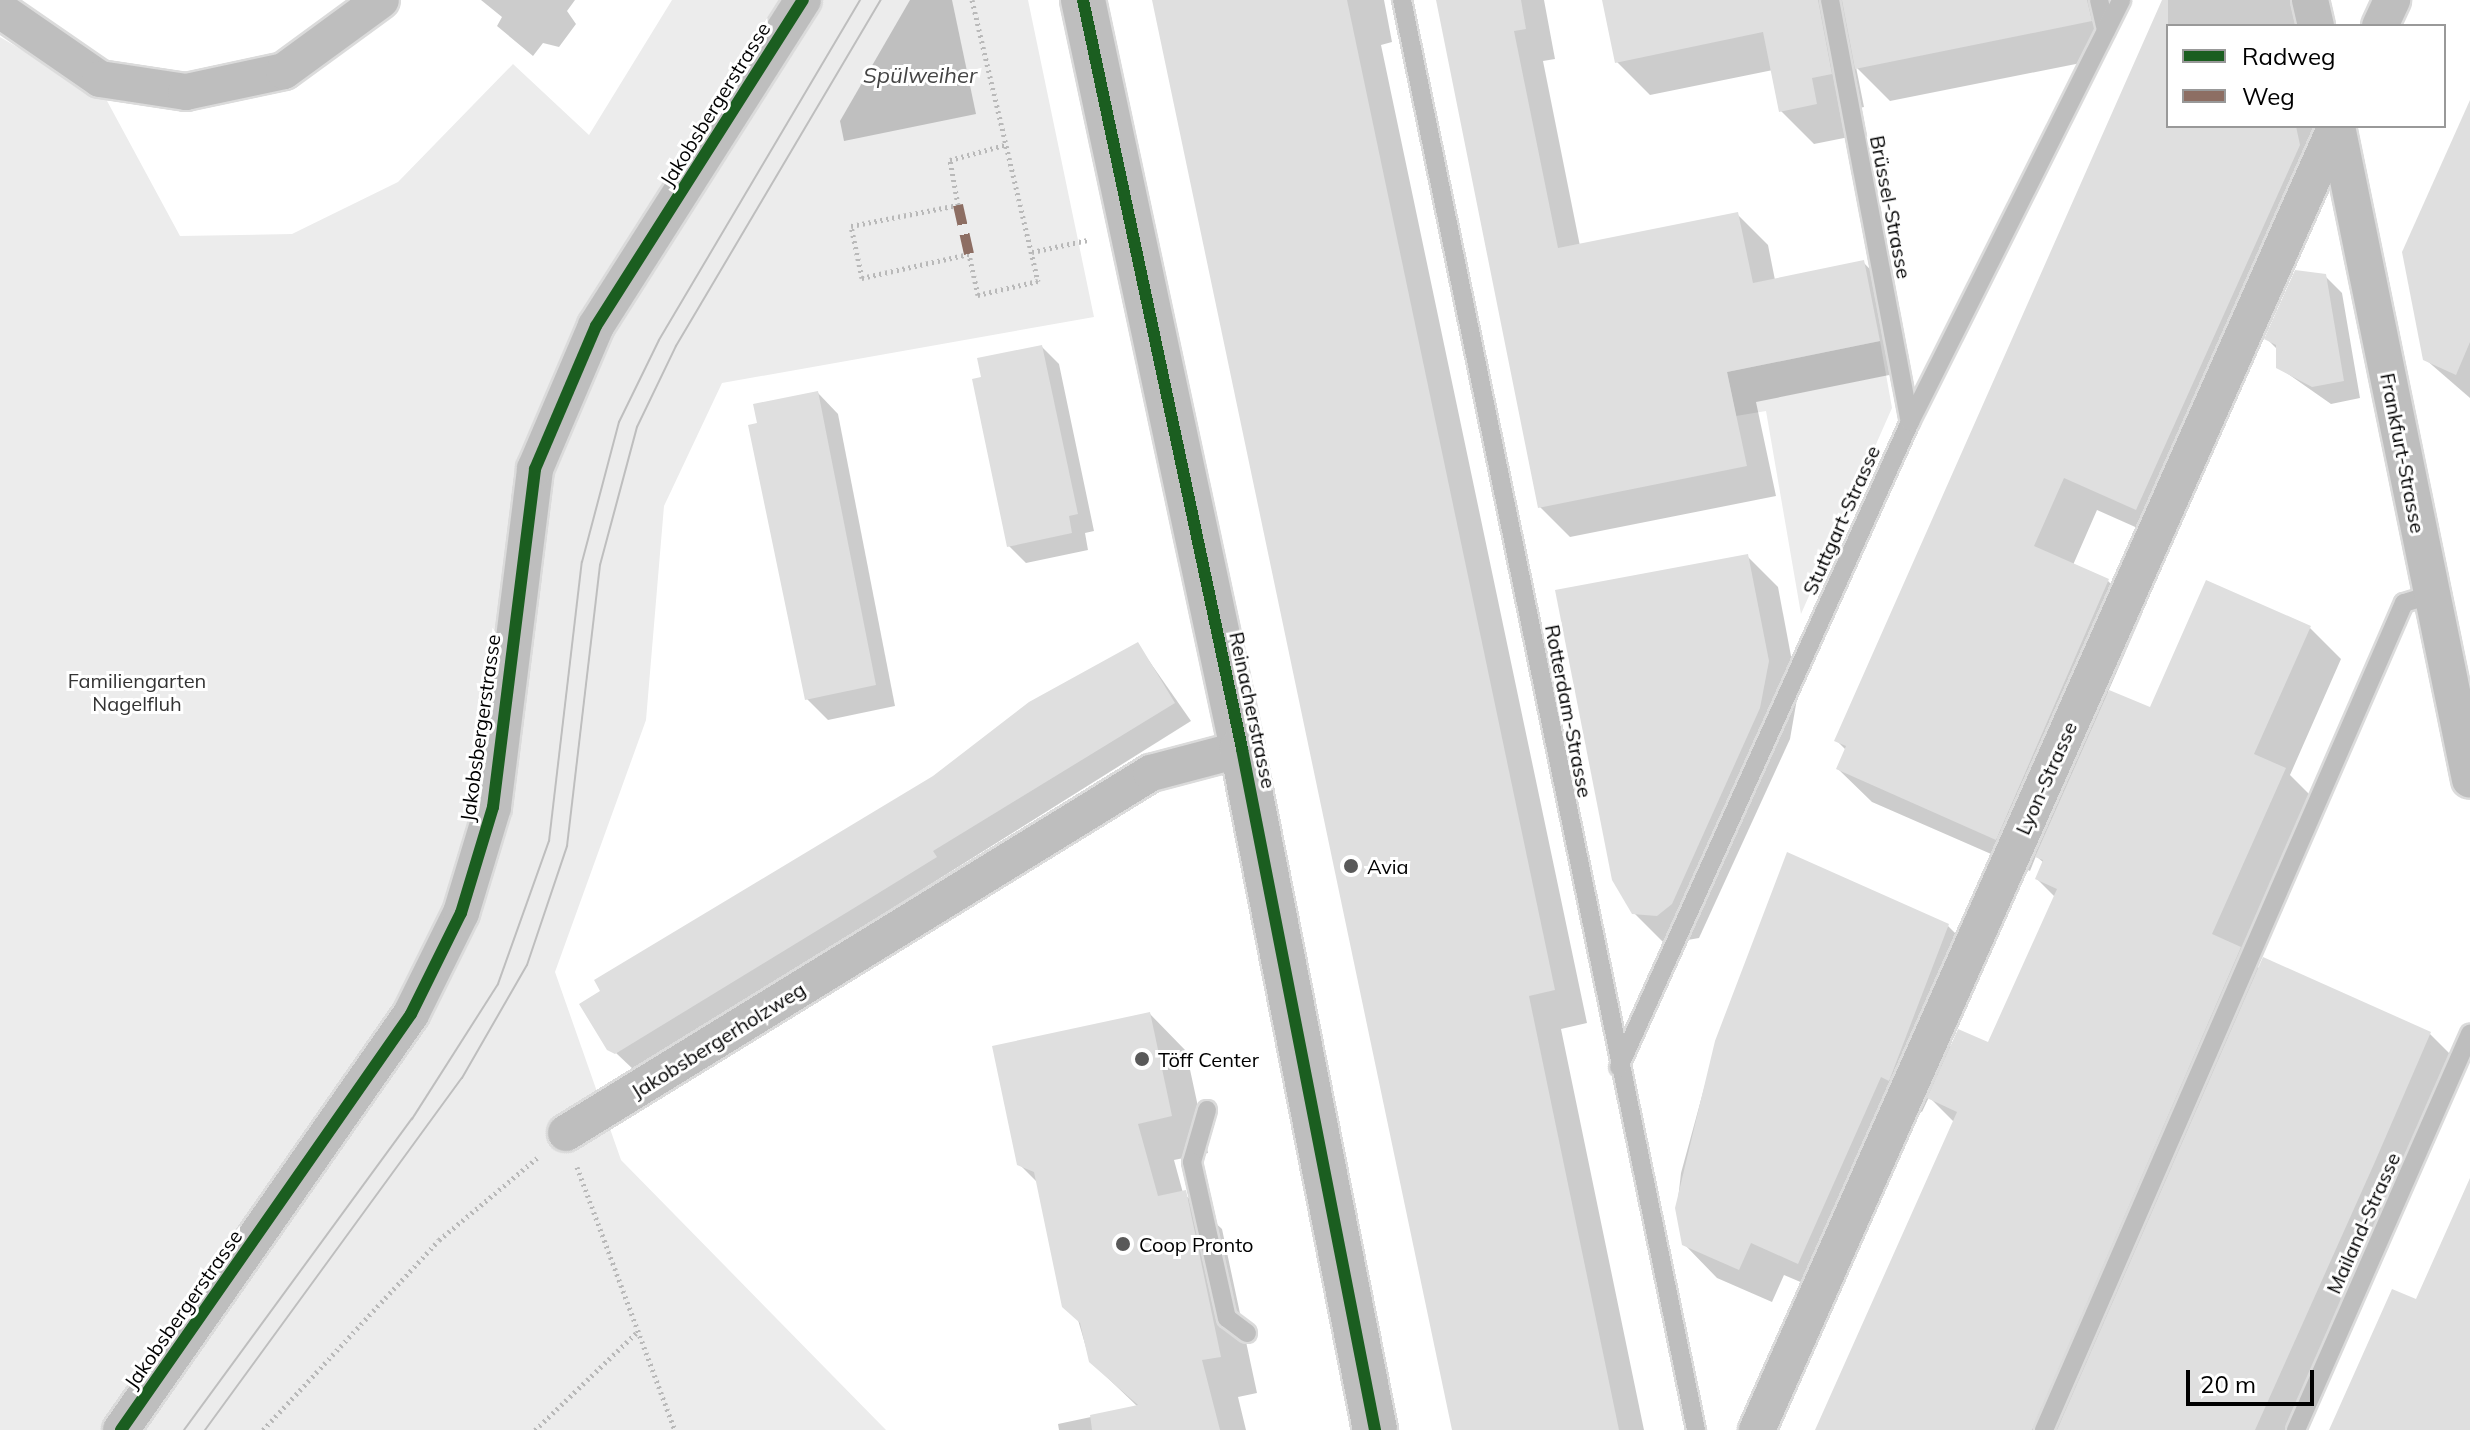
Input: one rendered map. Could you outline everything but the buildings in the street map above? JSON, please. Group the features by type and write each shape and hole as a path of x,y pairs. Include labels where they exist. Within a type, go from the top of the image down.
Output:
{"main road":[{"name":"Reinacherstrasse","path":"1083,0 1242,749 1375,1430"}],"street":[{"path":"0,10 100,79 186,92 284,71 381,0"},
{"name":"Jakobsbergerstrasse","path":"121,1430 411,1014 461,913 493,807 535,469 596,326 803,0"},
{"path":"2310,0 2316,24"},
{"path":"2381,24 2392,0"},
{"name":"Lyon-Strasse","path":"1757,1430 2335,128"},
{"name":"Frankfurt-Strasse","path":"2336,128 2470,780"},
{"name":"Jakobsbergerholzweg","path":"566,1133 1151,773 1242,749"}],"lane":[{"name":"Rotterdam-Strasse","path":"1402,0 1696,1430"},
{"name":"Brüssel-Strasse","path":"1830,0 1910,422"},
{"path":"2099,0 2106,30"},
{"name":"Stuttgart-Strasse","path":"1619,1067 1910,422 2121,0"},
{"path":"2044,1430 2404,603 2431,595"},
{"name":"Mailand-Strasse","path":"2296,1430 2470,1034"},
{"path":"1207,1110 1192,1162 1227,1318 1247,1333"}],"path":[{"path":"972,0 1038,281 978,295 969,254 862,278 851,226 958,205 950,160 1005,145"},
{"path":"1032,252 1088,240"},
{"path":"263,1430 439,1240 566,1133 636,1333 675,1430"},
{"path":"535,1430 636,1333"}],"green space":[{"name":"Familiengarten Nagelfluh","path":"672,0 1028,0 1094,317 722,383 664,506 646,720 555,972 621,1160 886,1430 0,1430 0,37 106,99 180,236 292,234 398,182 513,64 589,135"},
{"path":"1880,341 1892,408 1801,614 1766,411 1736,416 1727,372"}],"water":[{"name":"Spülweiher","path":"910,0 952,0 976,114 844,141 840,121"}],"tram line":[{"path":"184,1430 412,1119 498,984 549,841 582,562 619,422 659,340 860,0"},
{"path":"205,1430 462,1078 527,965 567,846 600,565 637,427 676,346 881,0"}],"marked path":[{"path":"958,205 969,254"}],"cycle path":[{"path":"121,1430 411,1014 461,913 493,807 535,469 596,326 803,0"},
{"path":"1083,0 1242,749 1375,1430"}],"place":[{"name":"Avia","path":"1351,866"},
{"name":"Töff Center","path":"1142,1059"},
{"name":"Coop Pronto","path":"1123,1244"}]}
